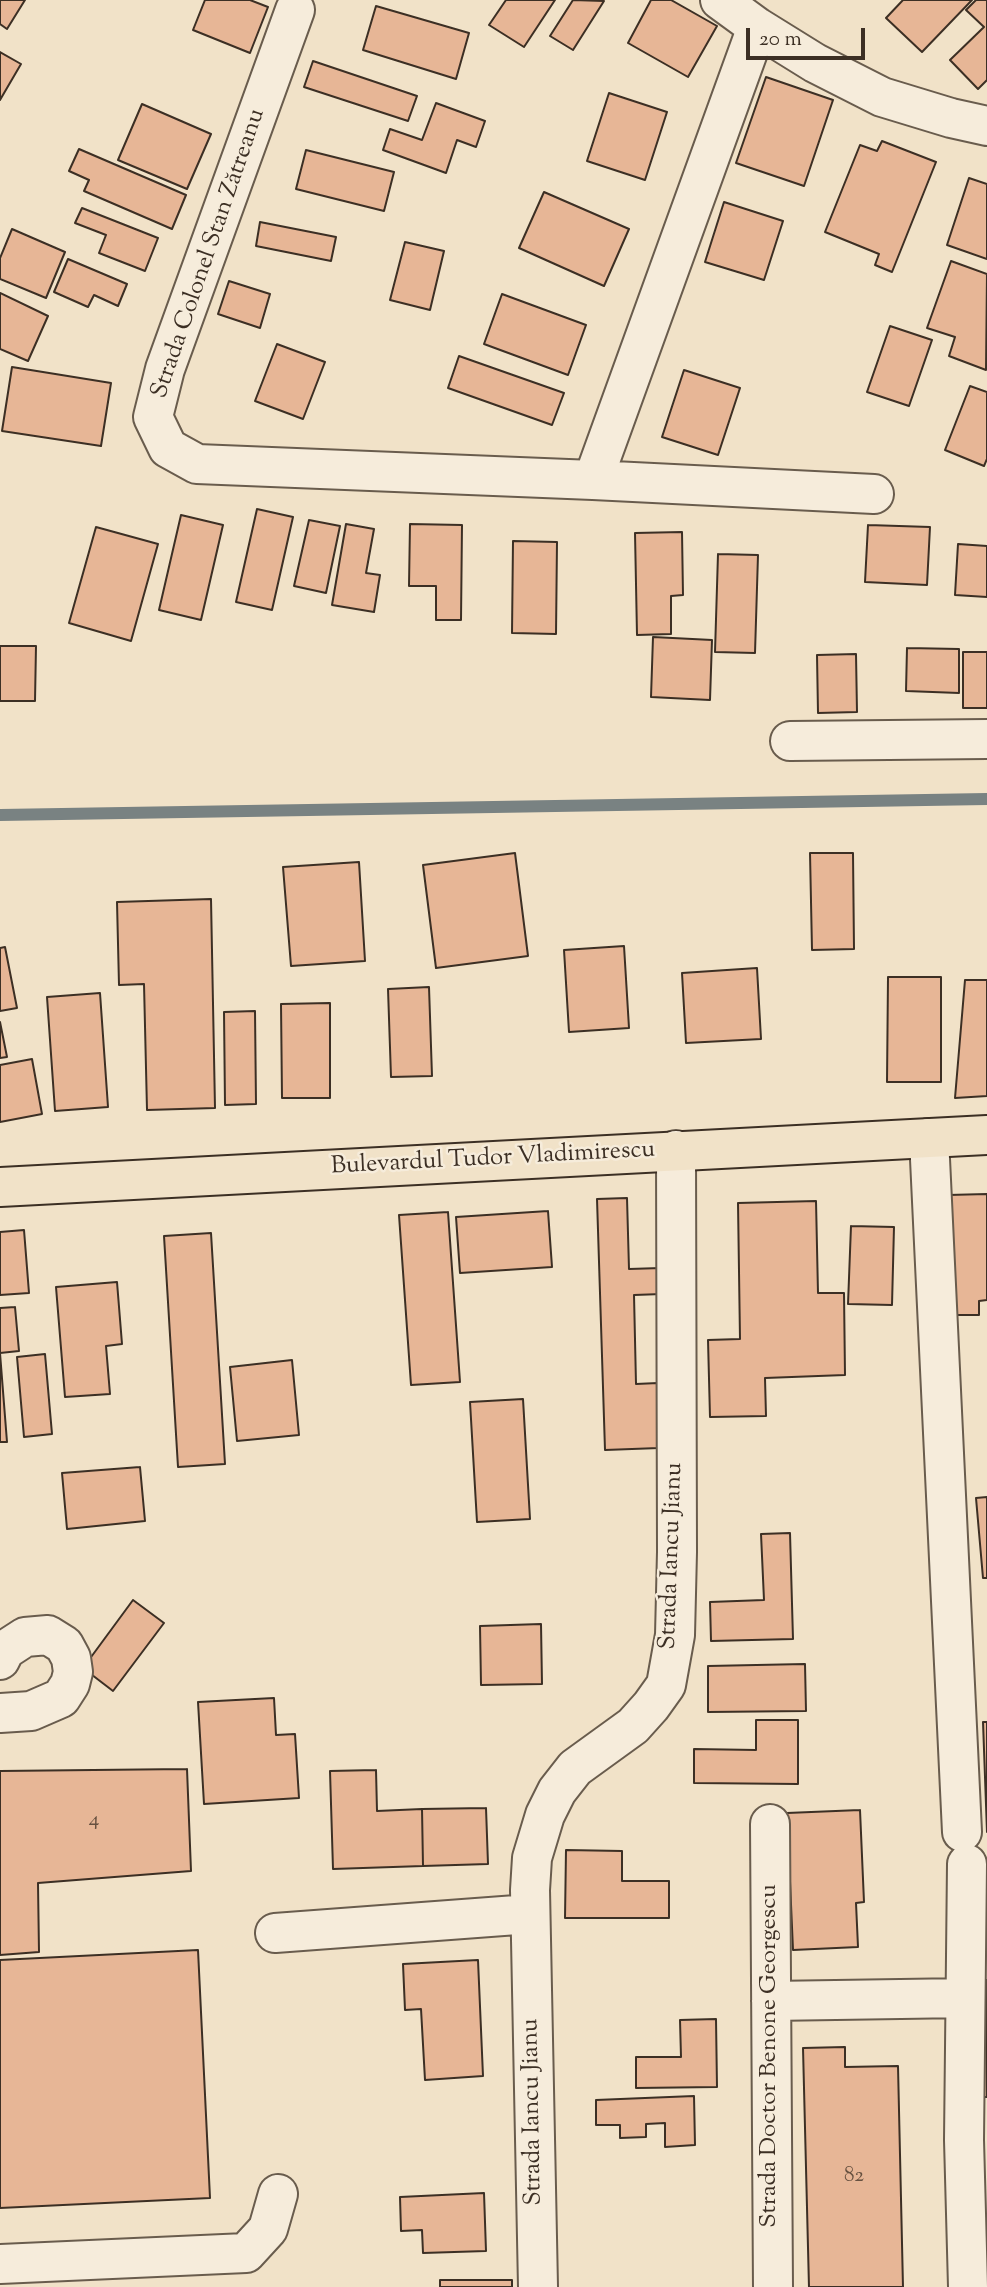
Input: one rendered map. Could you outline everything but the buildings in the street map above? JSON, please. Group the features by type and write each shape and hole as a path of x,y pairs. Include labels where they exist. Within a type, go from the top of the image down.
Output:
{"main road":[{"name":"Bulevardul Tudor Vladimirescu","path":"0,1187 987,1135"}],"street":[{"path":"720,0 814,63 882,97 987,126"},
{"name":"Strada Colonel Stan Zătreanu","path":"295,10 166,369 153,417 168,448 197,464 874,494"},
{"path":"593,480 757,27"},
{"path":"790,741 987,739"},
{"path":"929,1138 964,1848 965,1998 976,2139 968,2287"},
{"name":"Strada Iancu Jianu","path":"538,2287 530,1914 532,1858 545,1815 557,1791 575,1768 633,1726 666,1685 675,1635 677,1552 676,1150"},
{"path":"0,1660 5,1650 25,1637 48,1636 64,1645 71,1657 73,1672 70,1684 61,1698 31,1711 0,1713"},
{"name":"Strada Doctor Benone Georgescu","path":"770,1824 773,2287"},
{"path":"275,1933 530,1914"},
{"path":"771,2001 965,1998"},
{"path":"0,2264 246,2253 268,2229 278,2194"}],"waterway":[{"path":"0,815 987,799"}]}
